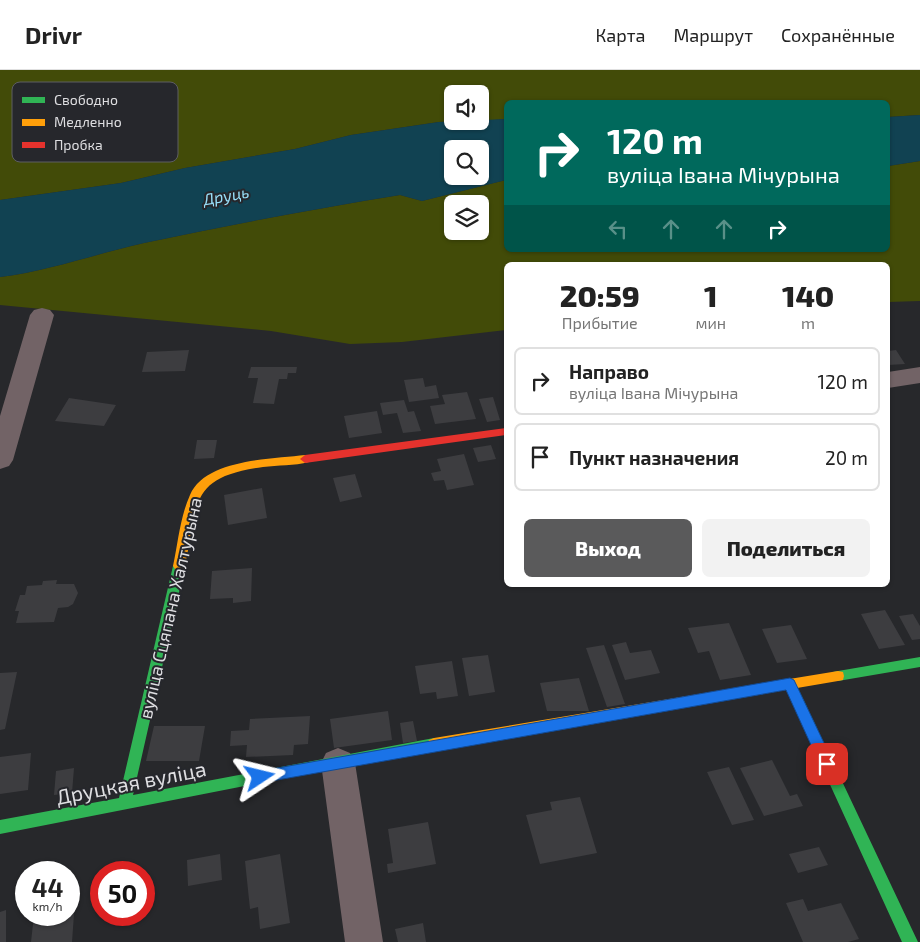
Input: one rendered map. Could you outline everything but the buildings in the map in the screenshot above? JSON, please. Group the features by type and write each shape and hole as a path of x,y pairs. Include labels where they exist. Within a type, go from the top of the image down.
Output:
{"street":[{"path":"0,460 42,316"},
{"path":"890,380 920,375"},
{"name":"вуліца Сцяпана Халтурына","path":"125,801 196,492 205,481 227,470 504,431"},
{"name":"Друцкая вуліца","path":"0,827 125,801 920,662"},
{"path":"790,684 910,942"},
{"path":"338,763 364,942"}],"green space":[{"path":"0,70 920,70 920,115 890,117 890,100 504,100 504,119 489,120 489,85 444,85 444,122 351,135 295,149 185,168 121,183 0,200"},
{"path":"920,161 920,301 890,302 890,262 504,262 504,330 402,342 350,344 271,331 0,305 0,277 54,267 144,243 400,195 422,201 444,196 444,240 489,240 489,195 446,195 504,180 504,252 890,252 890,166"}],"water":[{"path":"920,115 920,161 890,166 890,117"},
{"name":"Друць","path":"504,119 504,180 489,184 489,140 444,140 444,185 486,185 422,201 400,195 240,224 144,243 54,267 0,277 0,200 121,183 185,168 295,149 351,135 439,122 444,122 444,130 489,130 489,120"}],"traffic: fast":[{"path":"125,801 179,566"},
{"path":"838,676 920,662"},
{"path":"790,684 910,942"},
{"path":"0,827 434,744"}],"traffic: slow":[{"path":"179,566 194,496 205,482 217,475 246,466 305,459"},
{"path":"434,744 838,676"}],"traffic: jam":[{"path":"305,459 504,431"}],"route":[{"path":"260,777 790,684 827,764"}]}
